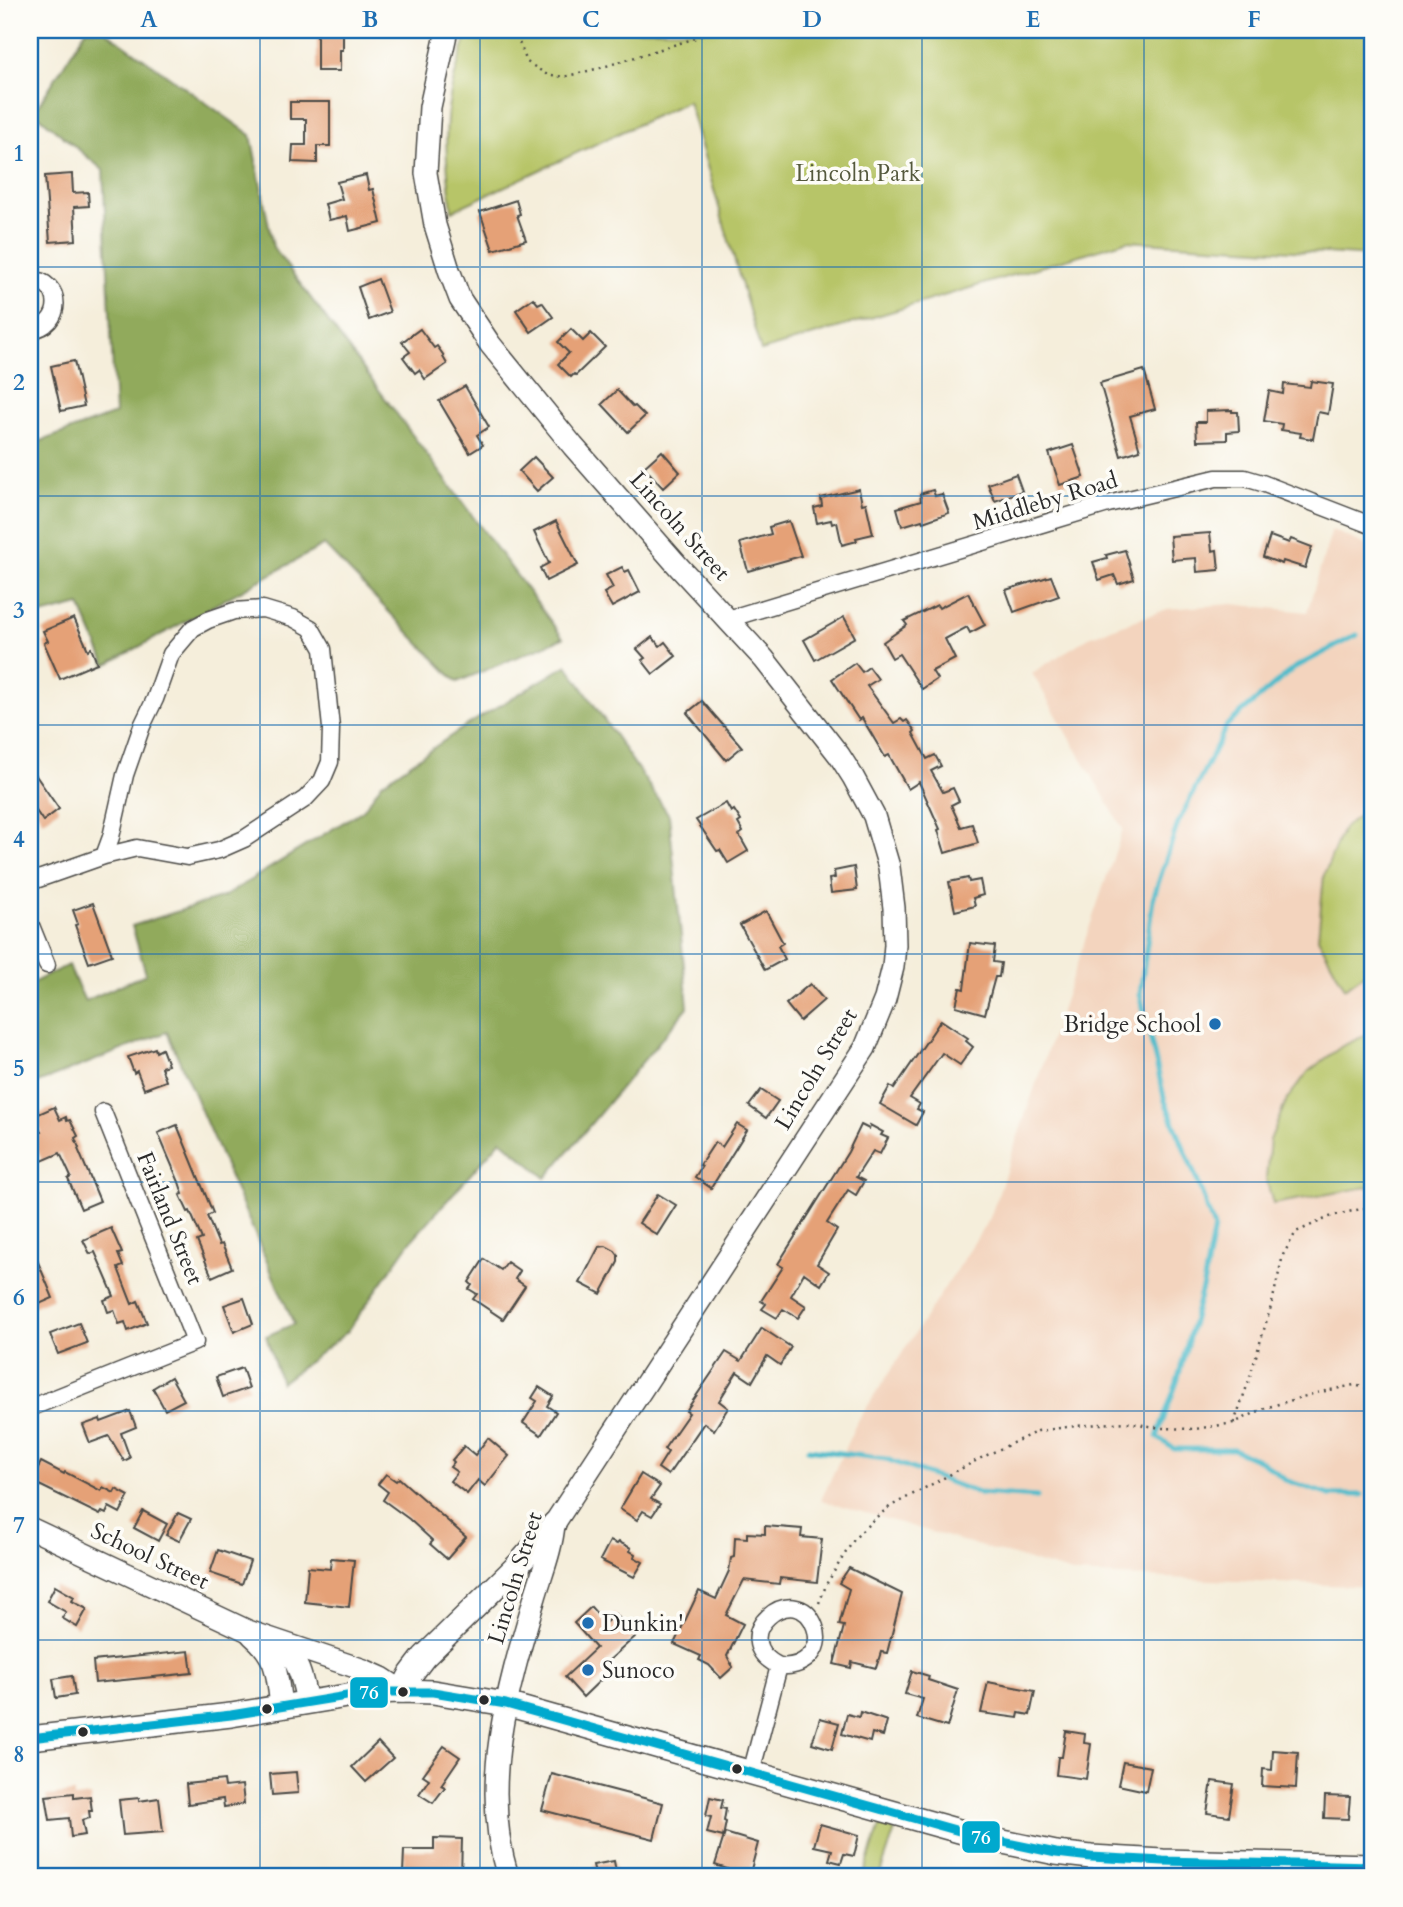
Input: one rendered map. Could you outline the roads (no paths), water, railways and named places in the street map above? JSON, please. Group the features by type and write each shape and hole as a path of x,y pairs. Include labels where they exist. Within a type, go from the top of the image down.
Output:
{"main road":[{"path":"402,1691 424,1657 519,1564 554,1524"},
{"path":"30,1738 281,1707 344,1695 433,1692 506,1704 984,1839 1056,1853 1163,1861 1373,1866"}],"street":[{"name":"Lincoln Street","path":"447,30 430,107 426,173 435,225 460,299 490,344 573,446 764,659 839,755 874,816 887,858 894,908 893,967 885,999 865,1048 554,1524 552,1540 506,1704 496,1766 496,1820 508,1877"},
{"path":"30,279 49,287 55,302 52,319 39,329 30,330"},
{"name":"Middleby Road","path":"728,619 1096,508 1216,478 1245,478 1262,483 1373,526"},
{"path":"30,882 104,856 137,848 187,857 219,850 244,839 305,799 322,781 330,762 331,728 323,649 311,628 293,618 263,609 234,611 193,628 172,654 142,726 125,775 104,856"},
{"path":"30,923 47,965"},
{"name":"Fairland Street","path":"30,1408 194,1342 103,1112"},
{"name":"School Street","path":"30,1528 248,1631 364,1670 402,1691"},
{"path":"793,1608 810,1618 815,1626 816,1644 806,1661 788,1667 779,1665 763,1654 758,1635 766,1617 774,1611 793,1608"},
{"name":"School Street","path":"248,1631 264,1645 273,1658 281,1707"},
{"path":"280,1643 291,1653 298,1666 307,1702"},
{"path":"751,1773 779,1665"}],"waterway":[{"path":"1357,635 1294,668 1227,725 1178,823 1153,899 1140,994 1165,1101 1214,1228 1204,1281 1177,1382 1157,1437 1174,1449 1233,1449 1263,1462 1285,1480 1329,1495 1362,1495"},
{"path":"808,1449 886,1459 978,1493 1037,1497"}],"place":[{"name":"Bridge School","path":"1215,1024"},
{"name":"Dunkin'","path":"588,1623"},
{"name":"Sunoco","path":"588,1670"}],"park label":[{"name":"Lincoln Park","path":"858,173"}]}
